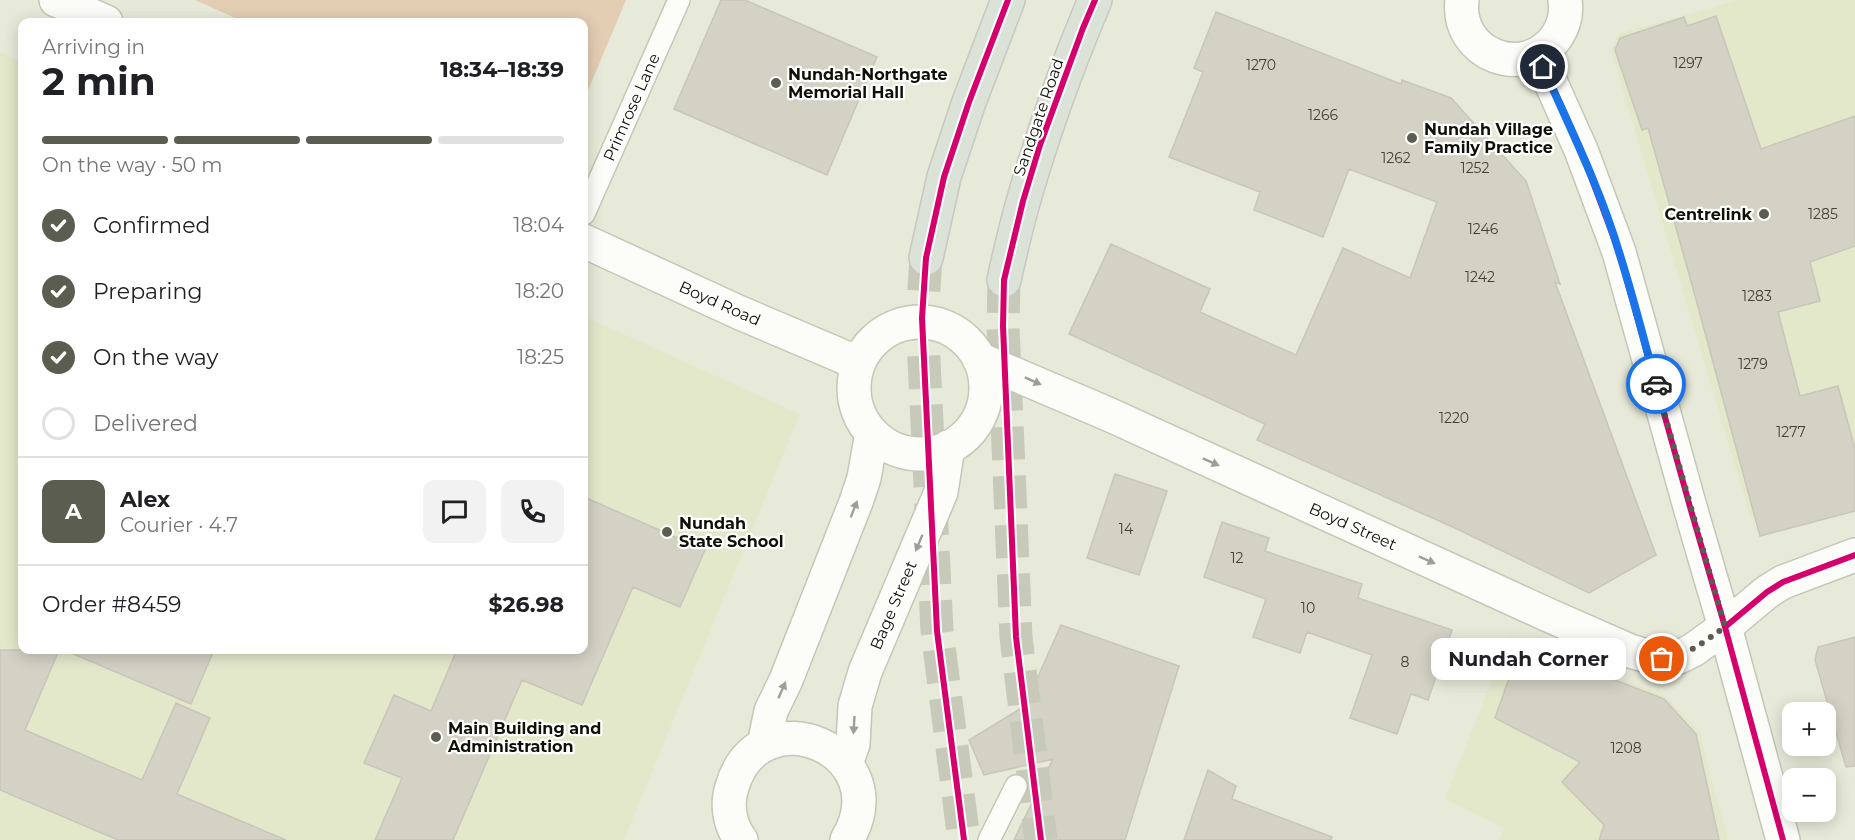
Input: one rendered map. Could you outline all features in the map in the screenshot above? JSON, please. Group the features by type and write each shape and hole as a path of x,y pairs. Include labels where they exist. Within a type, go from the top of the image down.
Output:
{"highway":[{"path":"926,258 944,177 969,102 1008,0"},
{"name":"Sandgate Road","path":"1004,280 1023,201 1040,145 1095,0"}],"street":[{"path":"56,0 97,18"},
{"path":"1462,0 1464,26 1474,41 1487,53 1503,59 1521,60 1538,54 1552,43 1563,28 1565,0"},
{"path":"1538,54 1581,150 1619,252 1783,840"},
{"name":"Boyd Road","path":"588,243 738,312 858,363"},
{"path":"928,322 949,328 966,341 979,359 986,379 985,399 979,419 966,436 948,447 929,453 908,452 889,446 872,433 861,418 855,400 854,381 858,363 870,345 886,331 906,323 928,322"},
{"name":"Boyd Street","path":"979,359 1078,401 1630,651 1662,659 1679,657 1693,650 1783,582 1855,555"},
{"path":"764,745 771,711 786,680 856,502 864,478 872,433"},
{"name":"Bage Street","path":"846,764 853,744 855,706 862,680 941,492 948,447"},
{"path":"739,839 730,817 729,796 735,776 747,758 764,745 786,738 808,740 830,748 846,764 856,783 860,804 856,826 847,840"}],"lane":[{"name":"Primrose Lane","path":"588,205 679,0"},
{"path":"989,840 1016,786"}],"shaded area":[{"path":"195,0 626,0 588,90 588,18 235,18"},
{"path":"1738,0 1855,0 1855,498 1766,526 1750,516 1611,51 1618,34"},
{"name":"Nundah State School","path":"0,52 18,60 18,654 588,654 588,318 800,414 624,840 0,840"},
{"path":"1509,636 1664,695 1699,731 1728,840 1499,840 1504,828 1445,799"}],"building":[{"name":"Nundah-Northgate Memorial Hall","path":"721,0 745,0 877,57 827,175 674,109"},
{"path":"1216,12 1401,84 1402,80 1451,98 1526,181 1560,284 1555,282 1656,555 1589,593 1455,528 1257,440 1265,424 1069,334 1111,244 1210,289 1200,312 1296,355 1343,248 1410,278 1437,202 1349,169 1323,237 1254,210 1260,192 1169,157 1203,72 1194,68"},
{"path":"1716,16 1761,149 1855,116 1855,246 1810,262 1820,301 1778,312 1800,396 1838,386 1855,449 1855,511 1760,536 1648,128 1642,130 1615,50 1620,38 1684,17 1687,26"},
{"path":"1115,474 1167,491 1139,575 1087,558"},
{"name":"Main Building and Administration","path":"588,499 705,550 680,607 633,587 582,705 522,680 453,840 375,840 402,778 364,763 394,695 431,711 455,654 588,654"},
{"path":"1222,522 1269,538 1265,551 1362,584 1358,598 1452,630 1428,700 1411,694 1397,734 1350,718 1372,655 1307,632 1300,653 1253,637 1266,599 1204,577"},
{"path":"1061,625 1179,666 1125,840 1014,840 1053,759 984,775 969,740 1025,706"},
{"path":"1855,637 1855,766 1846,767 1836,732 1836,702 1827,702 1815,660 1818,647"},
{"path":"1521,644 1664,699 1696,734 1719,840 1599,840 1604,825 1562,782 1580,762 1495,718"},
{"path":"0,650 18,650 18,654 57,654 25,730 142,780 176,703 210,718 177,794 286,840 118,840 0,790"},
{"path":"73,654 212,654 191,704"},
{"path":"1208,770 1236,786 1232,799 1332,837 1331,840 1184,840"}],"tunnel":[{"path":"926,258 922,318 937,631 964,840"},
{"path":"1004,280 1003,326 1016,637 1041,840"}],"cycle path":[{"path":"964,840 937,631 922,318 926,258 944,177 969,102 1008,0"},
{"path":"1041,840 1016,637 1003,326 1004,280 1023,201 1040,145 1095,0"},
{"path":"1538,54 1581,150 1619,252 1783,840"},
{"path":"1725,627 1767,592 1783,582 1855,555"}],"way so far":[{"path":"1656,384 1725,627 1693,650 1679,657 1662,659"}],"place":[{"name":"Nundah-Northgate Memorial Hall","path":"776,83"},
{"name":"Nundah Village Family Practice","path":"1412,138"},
{"name":"Centrelink","path":"1764,214"},
{"name":"Nundah State School","path":"667,532"},
{"name":"Nundah Corner","path":"1662,659"},
{"name":"Main Building and Administration","path":"436,737"}],"route":[{"path":"1543,67 1604,207 1656,384"}]}
